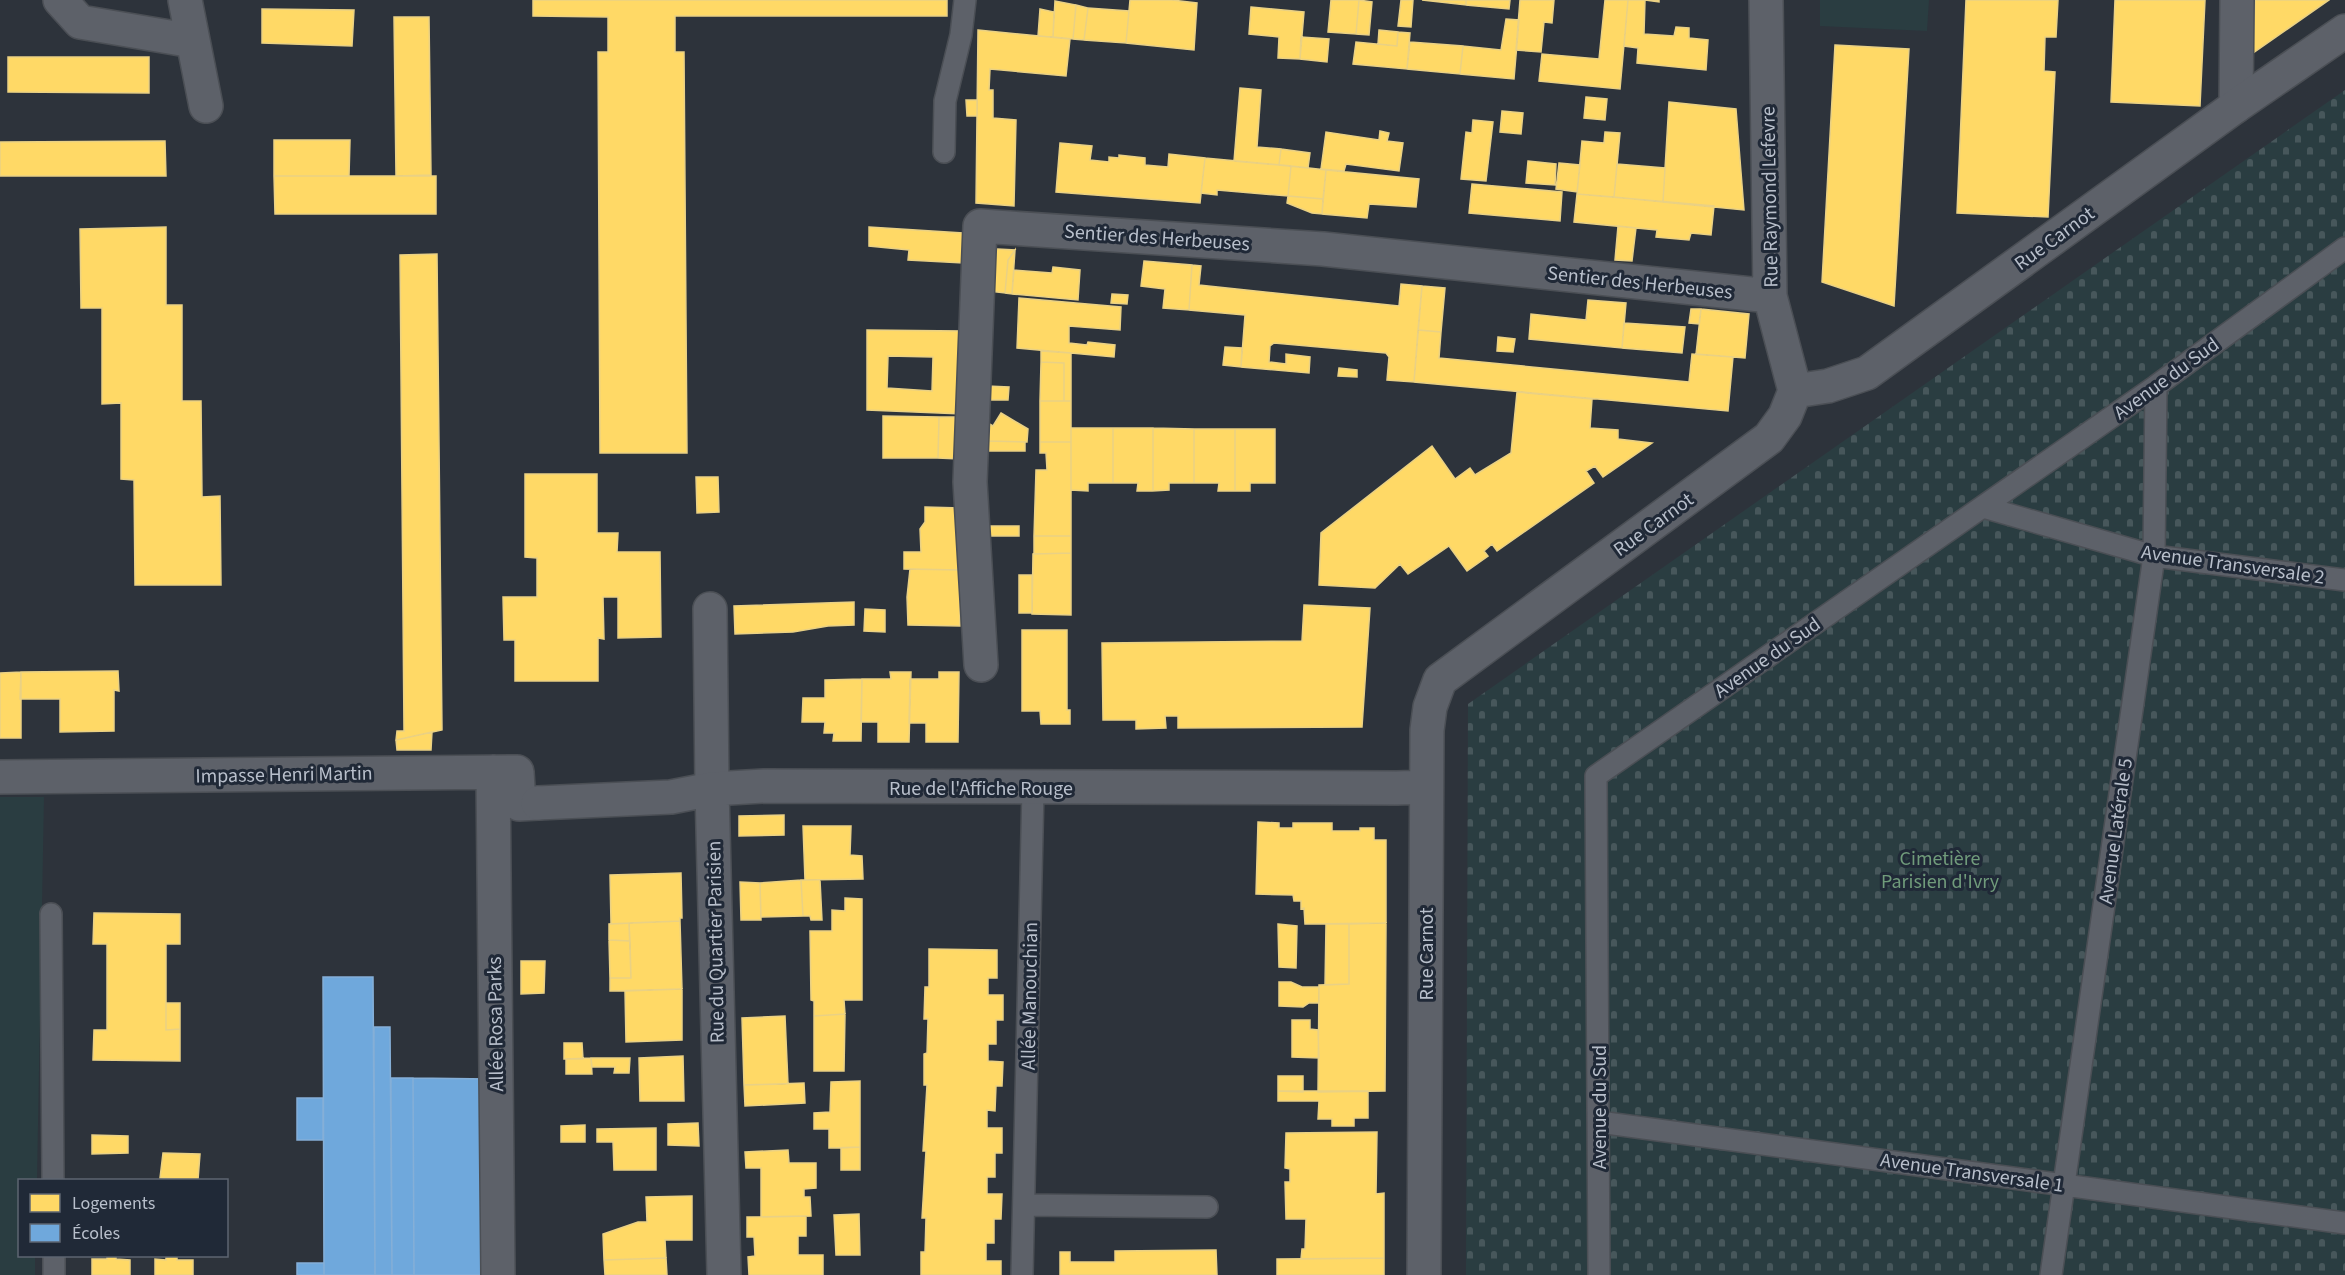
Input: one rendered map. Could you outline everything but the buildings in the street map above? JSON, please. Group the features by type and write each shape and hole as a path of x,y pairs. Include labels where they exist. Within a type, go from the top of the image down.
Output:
{"street":[{"path":"60,0 80,22 193,41"},
{"path":"185,0 206,106"},
{"name":"Rue Raymond Lefevre","path":"1766,0 1770,296 1795,391"},
{"path":"2236,106 2237,0"},
{"name":"Rue Carnot","path":"1424,1275 1427,730 1430,706 1440,680 1769,438 1785,416 1795,391 1828,386 1868,374 2236,106 2345,31"},
{"name":"Sentier des Herbeuses","path":"981,665 970,482 980,226 1323,249 1770,296"},
{"name":"Rue du Quartier Parisien","path":"710,609 724,1275"},
{"name":"Allée Rosa Parks","path":"493,772 498,1275"},
{"name":"Impasse Henri Martin","path":"0,777 517,772 519,804 538,803"},
{"name":"Rue de l'Affiche Rouge","path":"538,803 671,797 712,789 764,786 1426,787"}],"lane":[{"path":"944,152 945,101 961,35 965,0"},
{"name":"Avenue du Sud","path":"1599,1275 1596,776 2156,386 2345,248"},
{"name":"Avenue Latérale 5","path":"2051,1275 2154,556 2156,386"},
{"name":"Avenue Transversale 2","path":"1983,507 2154,556 2345,580"},
{"name":"Allée Manouchian","path":"1022,1275 1034,788"},
{"path":"51,914 53,1179"},
{"name":"Avenue Transversale 1","path":"1599,1122 2345,1223"},
{"path":"1024,1205 1207,1207"},
{"path":"54,1257 54,1275"}],"green space":[{"path":"1820,0 1929,0 1927,31 1820,26"},
{"name":"Cimetière Parisien d'Ivry","path":"2345,90 2345,1275 1466,1275 1468,704"},
{"path":"0,797 44,797 37,1179 18,1179 18,1257 35,1257 35,1275 0,1275"}]}
